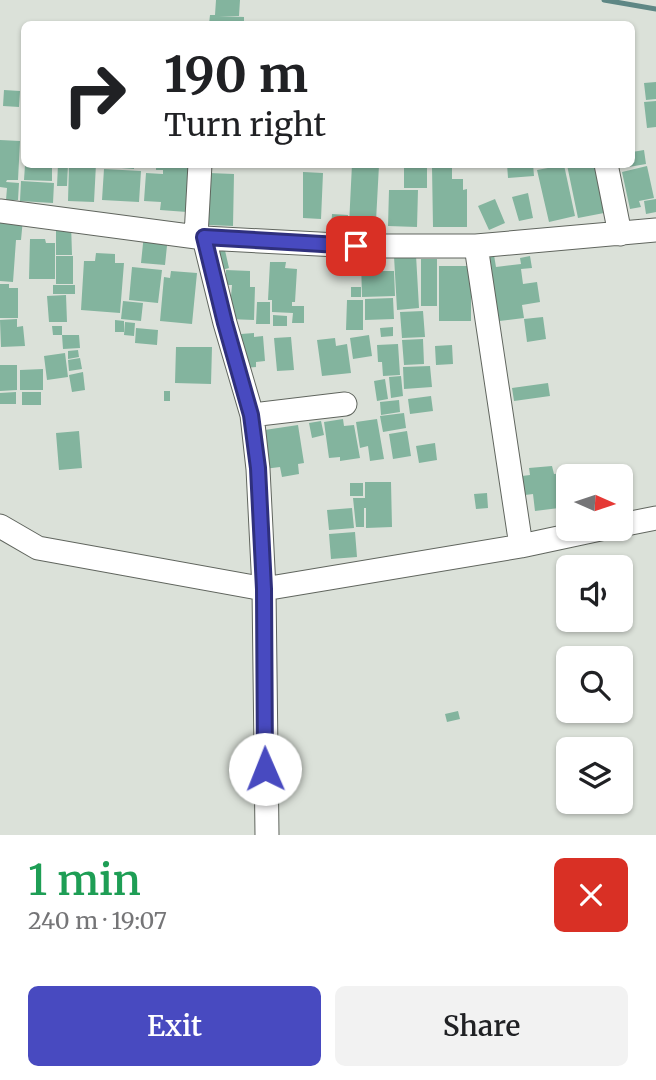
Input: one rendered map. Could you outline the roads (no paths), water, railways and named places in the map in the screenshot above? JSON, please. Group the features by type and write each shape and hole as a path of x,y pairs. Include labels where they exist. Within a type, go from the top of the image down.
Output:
{"street":[{"path":"200,168 200,237 251,415 258,468 264,589 267,835"},
{"path":"607,168 620,234"},
{"path":"0,211 200,237 356,246 476,246 656,230"},
{"path":"476,246 521,546"},
{"path":"251,415 345,404"},
{"path":"634,522 656,518"},
{"path":"0,526 38,548 264,589 556,538"}],"waterway":[{"path":"604,0 656,9"}]}
